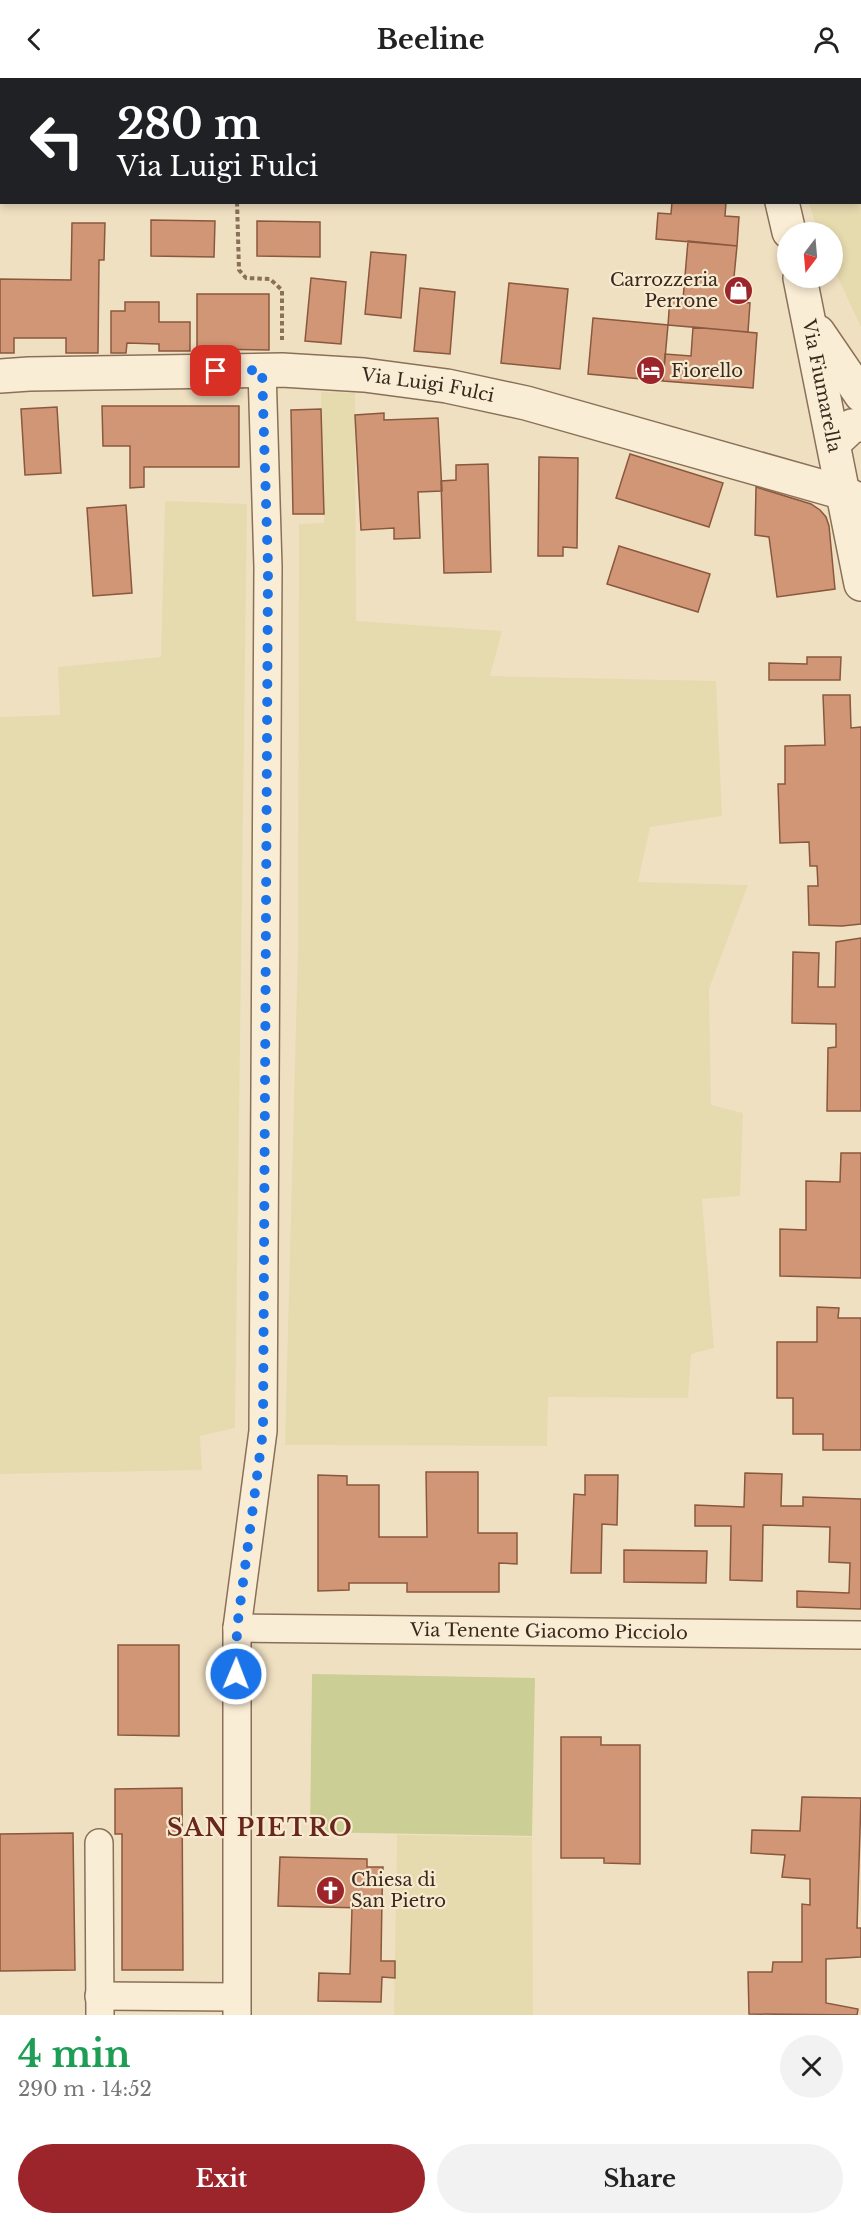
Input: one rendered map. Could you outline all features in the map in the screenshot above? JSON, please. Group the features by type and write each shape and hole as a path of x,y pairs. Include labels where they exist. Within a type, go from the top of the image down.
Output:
{"street":[{"path":"782,204 787,222"},
{"name":"Via Fiumarella","path":"802,288 834,443 853,497 861,584"},
{"path":"810,320 861,395"},
{"name":"Via Luigi Fulci","path":"0,376 272,370 364,375 447,386 526,403 853,497"},
{"path":"99,1843 99,2005 236,2006 237,1628 263,1431 268,567 272,370"},
{"path":"834,443 852,426 861,425"},
{"name":"Via Tenente Giacomo Picciolo","path":"237,1628 861,1635"}],"path":[{"path":"237,204 239,270 246,278 270,279 282,290 272,370"}],"shaded area":[{"path":"809,204 861,204 861,327 843,288 843,222 815,222"},
{"path":"321,392 355,393 356,621 502,631 490,676 716,681 722,816 650,827 638,882 748,885 709,989 711,1105 743,1113 740,1196 702,1199 714,1348 691,1354 688,1398 548,1397 547,1446 285,1445 298,948 299,524 324,523"},
{"path":"165,501 247,504 235,1428 200,1436 202,1470 0,1474 0,717 60,715 58,667 161,657"},
{"path":"397,1835 532,1837 533,2015 394,2015"}],"green space":[{"path":"312,1674 535,1678 532,1836 310,1832"}],"building":[{"path":"672,204 726,204 725,216 739,217 737,246 656,239 658,213 671,214"},
{"path":"151,220 215,221 214,257 151,256"},
{"path":"257,221 320,222 320,257 257,256"},
{"path":"72,223 105,223 104,260 99,260 98,353 66,353 66,338 14,338 14,353 0,353 0,279 71,280"},
{"path":"688,241 737,246 734,277 744,278 742,302 750,303 748,332 668,325 670,297 683,299"},
{"path":"371,252 406,255 401,318 365,314"},
{"path":"311,278 346,282 341,344 305,341"},
{"path":"509,283 568,289 560,369 501,363"},
{"path":"420,288 455,292 450,354 414,351"},
{"path":"197,294 269,294 269,350 197,349"},
{"path":"125,302 159,302 159,322 190,322 190,351 159,351 159,344 127,343 126,353 111,353 111,311 125,311"},
{"path":"593,318 668,325 663,381 588,374"},
{"path":"693,327 757,333 753,388 663,381 665,354 691,356"},
{"path":"102,406 239,406 239,467 144,467 144,487 130,488 130,446 103,446"},
{"path":"57,407 61,473 25,475 21,409"},
{"path":"321,409 324,514 293,514 291,410"},
{"path":"384,413 384,420 438,418 442,491 418,492 420,538 394,539 394,528 361,530 355,415"},
{"path":"630,454 723,483 709,527 616,498"},
{"path":"539,457 578,458 577,548 563,547 563,556 538,556"},
{"path":"488,464 491,572 444,573 441,481 456,480 456,465"},
{"path":"756,487 811,504 826,517 829,526 835,589 777,597 769,537 755,535"},
{"path":"126,505 132,593 93,596 87,508"},
{"path":"619,546 710,574 698,612 607,584"},
{"path":"807,657 841,657 840,680 769,680 769,663 807,664"},
{"path":"823,695 850,695 851,728 861,727 861,924 809,925 808,886 818,886 817,866 810,866 809,842 780,843 778,784 785,784 785,746 825,745"},
{"path":"861,938 861,1111 827,1111 828,1048 836,1047 836,1024 792,1023 793,952 819,953 818,987 835,987 836,942"},
{"path":"841,1153 861,1153 861,1278 780,1276 780,1229 806,1230 806,1181 840,1182"},
{"path":"817,1307 839,1308 838,1318 861,1318 861,1450 823,1450 823,1434 793,1434 793,1398 777,1398 777,1342 817,1342"},
{"path":"426,1472 478,1472 478,1533 517,1533 517,1564 499,1563 499,1592 407,1592 407,1583 349,1583 349,1590 318,1591 318,1475 347,1476 347,1485 379,1485 379,1537 427,1537"},
{"path":"745,1473 782,1474 781,1506 803,1506 803,1497 861,1499 861,1609 797,1607 797,1591 849,1593 850,1563 829,1562 830,1527 763,1525 762,1581 730,1580 731,1526 695,1526 695,1505 744,1507"},
{"path":"585,1475 618,1475 617,1525 602,1524 601,1573 571,1573 574,1494 585,1495"},
{"path":"624,1550 707,1551 706,1583 624,1582"},
{"path":"118,1645 179,1645 179,1736 118,1735"},
{"path":"561,1737 601,1737 601,1745 640,1745 640,1864 604,1863 604,1858 561,1858"},
{"path":"182,1788 183,1970 122,1970 122,1834 115,1834 115,1789"},
{"path":"802,1797 861,1798 857,1928 861,1928 861,1957 826,1959 826,2003 858,2009 857,2015 749,2014 748,1972 772,1972 773,1962 802,1962 802,1904 810,1905 810,1879 782,1877 785,1855 751,1853 752,1830 800,1831"},
{"path":"73,1833 75,1970 0,1971 0,1834"},
{"name":"Chiesa di San Pietro","path":"280,1857 367,1859 367,1867 383,1867 382,1899 366,1898 365,1908 278,1906"},
{"path":"366,1898 382,1899 381,1961 395,1961 395,1978 382,1977 381,2002 318,2001 319,1973 350,1974 352,1908 365,1908"}],"place":[{"name":"Carrozzeria Perrone","path":"739,290"},
{"name":"Fiorello","path":"650,371"},
{"name":"Chiesa di San Pietro","path":"330,1890"}],"district":[{"name":"SAN PIETRO","path":"260,1827"}],"route":[{"path":"216,371 262,370 268,567 263,1431 237,1628 236,1674"}]}
